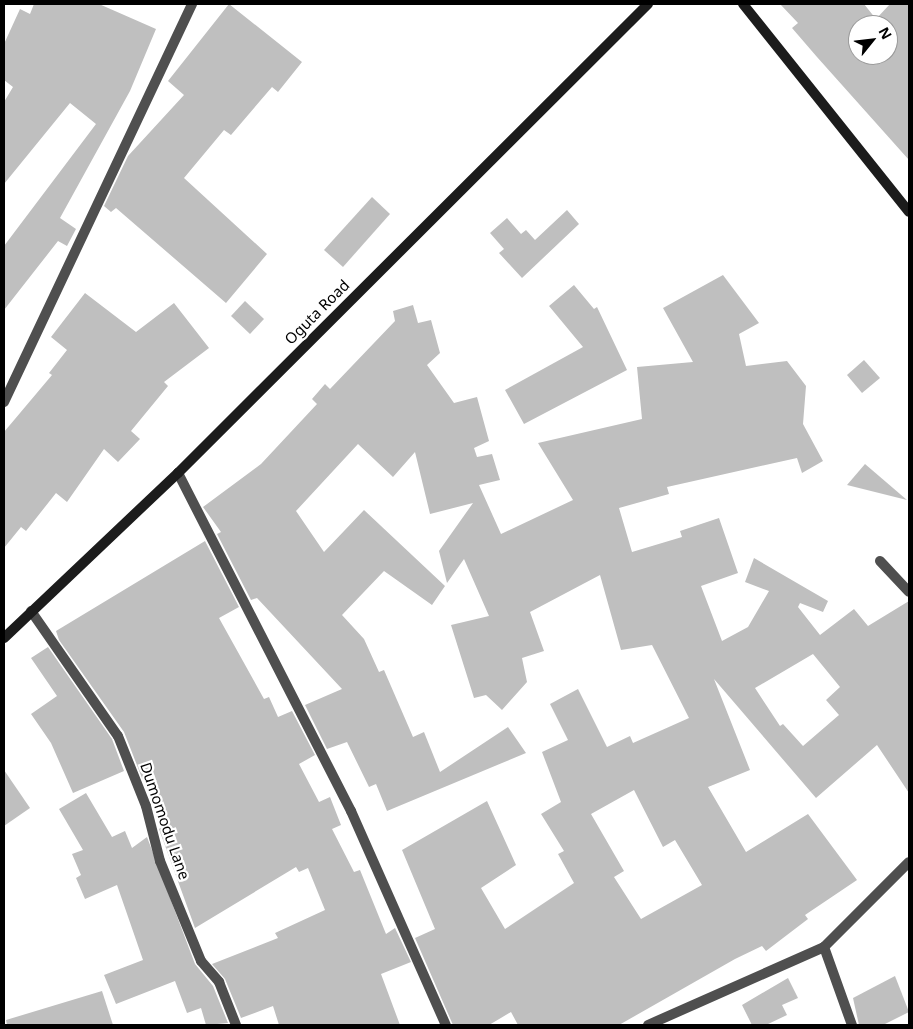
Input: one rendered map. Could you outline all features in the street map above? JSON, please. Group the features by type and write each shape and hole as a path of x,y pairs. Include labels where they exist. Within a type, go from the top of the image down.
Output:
{"main road":[{"name":"Oguta Road","path":"4,638 178,473 648,4"},
{"path":"743,4 909,212"}],"street":[{"path":"4,402 192,4"},
{"path":"178,473 351,811 446,1025"},
{"path":"880,562 909,592"},
{"name":"Dumomodu Lane","path":"31,611 118,736 146,806 160,861 201,961 219,982 236,1025"},
{"path":"648,1025 824,946 909,862"},
{"path":"824,946 852,1025"}],"building":[{"path":"34,4 99,4 156,29 130,91 60,218 76,229 67,246 58,241 4,310 4,246 96,124 70,103 4,184 4,102 13,87 4,80 4,44 20,9 30,14"},
{"path":"229,4 302,62 278,92 272,87 231,135 224,130 184,178 267,254 226,303 116,208 111,212 104,206 128,156 184,95 168,81"},
{"path":"780,4 864,4 873,15 848,15 848,65 898,65 898,15 880,15 890,4 909,4 909,160 817,57 792,28 798,23"},
{"path":"372,197 390,214 343,267 324,250"},
{"path":"567,210 579,224 522,278 499,253 504,249 490,233 507,218 521,234 526,230 535,240"},
{"path":"723,275 759,323 739,334 746,366 787,361 806,386 803,424 823,461 802,473 797,458 667,487 669,494 619,508 632,552 682,537 680,531 719,518 738,573 701,586 722,641 748,627 769,591 745,582 754,558 828,601 823,612 800,603 798,607 820,635 854,609 868,626 909,601 909,793 877,745 816,798 714,679 750,770 708,787 746,852 808,814 857,880 805,915 808,919 766,951 762,946 735,959 619,1025 518,1025 511,1012 489,1025 453,1025 415,938 435,929 402,850 487,801 516,865 481,888 505,929 574,883 558,854 564,851 541,814 561,802 542,752 568,740 550,704 578,689 607,747 630,736 633,743 689,718 652,645 621,650 600,575 530,612 544,651 522,658 527,682 502,710 486,695 474,698 451,625 489,616 464,559 447,583 439,551 473,503 430,514 415,452 393,477 358,444 296,511 324,552 364,510 445,586 432,605 384,571 342,615 364,639 379,672 384,670 413,737 424,732 440,772 508,727 526,753 387,811 376,784 369,787 347,742 327,749 305,705 342,689 257,598 251,600 217,534 221,532 203,507 261,464 317,404 312,399 325,384 330,389 395,321 393,311 413,305 418,323 431,320 440,353 427,365 454,403 477,397 489,441 474,448 477,457 492,454 500,480 479,485 501,534 573,500 538,443 642,419 637,367 693,362 663,308","holes":["813,654 840,687 826,700 839,715 803,746 783,724 780,726 755,688","634,790 663,847 675,840 702,885 641,919 614,877 624,871 591,814"]},
{"path":"574,285 594,309 597,307 627,370 524,424 505,390 583,347 549,306"},
{"path":"85,293 136,332 174,303 209,348 164,382 168,386 131,431 140,439 118,462 104,449 67,502 56,493 26,531 21,527 4,548 4,432 52,375 49,373 67,350 51,337"},
{"path":"245,301 264,319 250,334 231,316"},
{"path":"864,360 880,378 862,393 847,375"},
{"path":"865,464 907,500 847,485"},
{"path":"205,541 239,607 219,618 264,699 269,697 278,717 292,711 315,755 299,764 319,802 330,797 341,825 332,829 354,872 360,870 386,934 395,928 411,962 381,974 400,1025 279,1025 273,1006 241,1018 225,979 212,964 278,938 275,933 325,910 308,868 299,872 296,867 195,928 159,829 170,821 142,778 124,732 59,640 56,631"},
{"path":"48,647 112,739 124,771 73,793 51,743 31,714 57,696 31,658"},
{"path":"4,770 30,808 4,826"},
{"path":"86,793 112,837 125,831 132,848 147,837 195,964 213,986 228,1023 206,1025 201,1008 187,1013 175,981 116,1004 104,975 143,960 117,885 85,899 76,878 81,875 72,854 83,850 59,809"},
{"path":"895,976 909,1012 883,1025 859,1025 853,998"},
{"path":"788,978 798,998 782,1005 787,1015 766,1025 752,1025 742,1005"},
{"path":"102,991 113,1025 7,1025 6,1020"}]}
